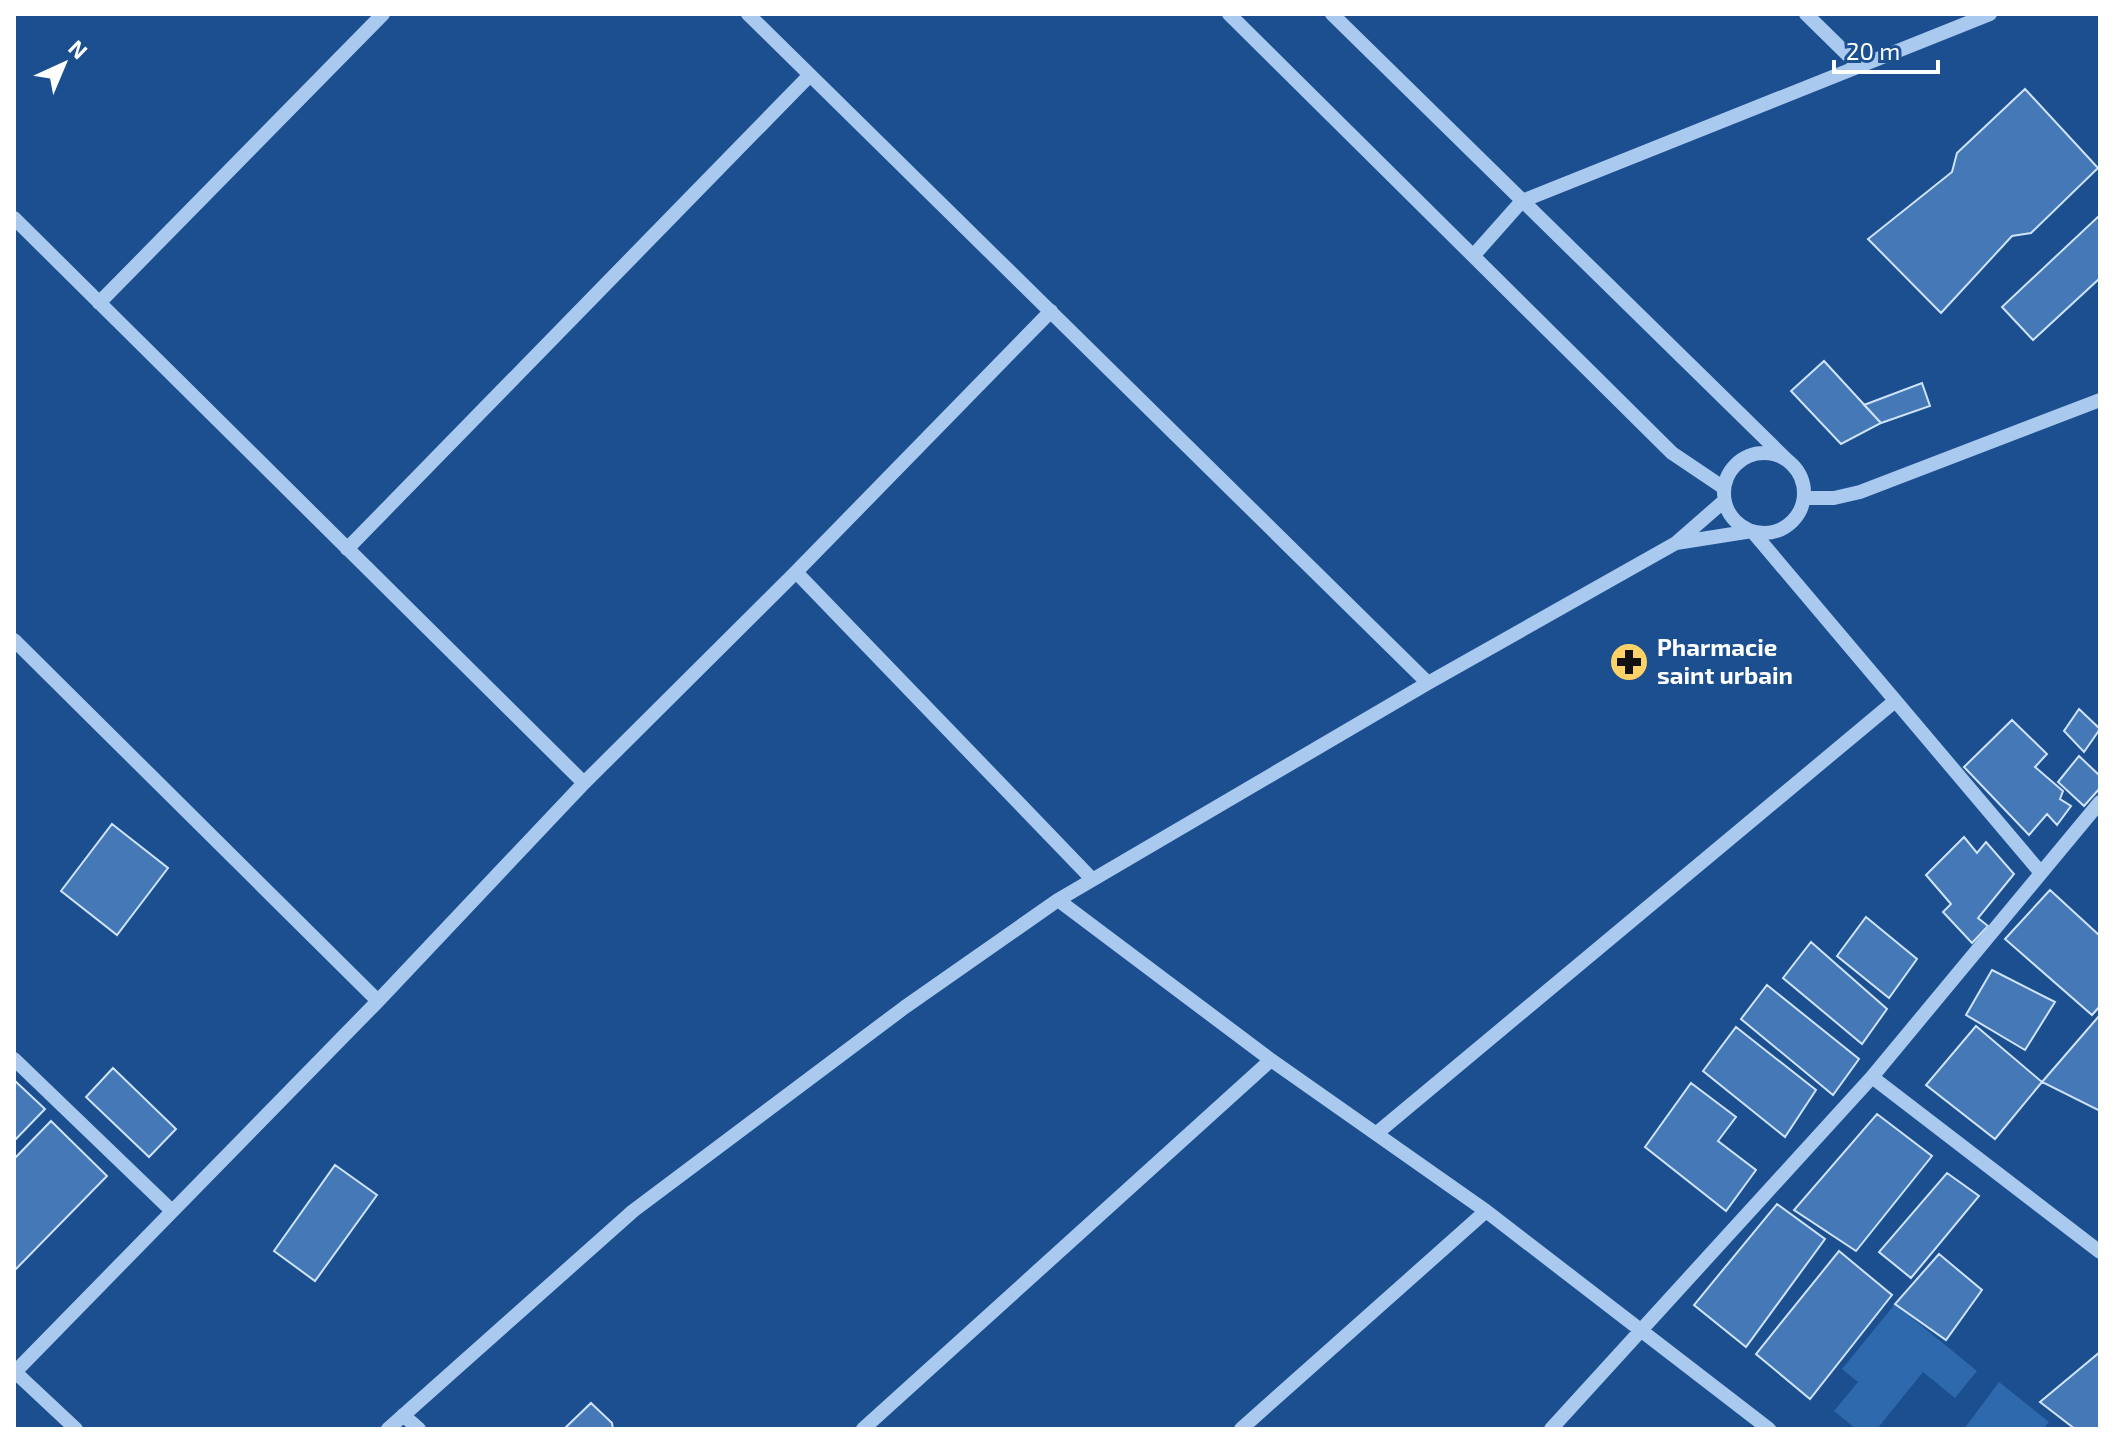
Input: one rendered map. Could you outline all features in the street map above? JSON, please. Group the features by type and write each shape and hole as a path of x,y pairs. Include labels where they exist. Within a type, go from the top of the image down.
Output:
{"street":[{"path":"99,303 383,14"},
{"path":"748,14 1428,683"},
{"path":"1229,14 1672,453 1724,495"},
{"path":"1332,14 1522,201 1788,461 1798,471 1804,498 1791,522 1779,530 1765,533 1739,525 1730,515 1724,495 1728,474 1736,463 1762,453 1775,454 1788,461"},
{"path":"1806,14 1858,65"},
{"path":"1474,255 1522,201 1990,14"},
{"path":"347,549 810,75"},
{"path":"14,218 584,783"},
{"path":"76,1429 14,1372 378,1001 584,783 1051,311"},
{"path":"1804,498 1834,498 1860,492 2100,400"},
{"path":"388,1429 633,1211 905,1007 1058,900 1428,683 1676,543 1724,495"},
{"path":"1676,543 1752,531"},
{"path":"1752,531 2041,873"},
{"path":"796,572 1091,878"},
{"path":"14,640 378,1001"},
{"path":"1377,1133 1895,701"},
{"path":"1551,1429 1872,1077 2100,802"},
{"path":"1058,900 1271,1060 1486,1211 1769,1429"},
{"path":"14,1059 172,1211"},
{"path":"863,1429 1271,1060"},
{"path":"1872,1077 2097,1244"},
{"path":"1241,1429 1486,1211"},
{"path":"403,1415 419,1429"}],"shaded area":[{"path":"1895,1304 1977,1371 1955,1398 1923,1372 1877,1429 1856,1429 1834,1411 1858,1382 1842,1369"},
{"path":"1999,1382 2049,1422 2043,1429 1964,1429"}],"building":[{"path":"2025,89 2098,168 2031,233 2012,236 1941,313 1868,239 1952,172 1957,153"},
{"path":"2100,215 2100,278 2033,340 2002,307"},
{"path":"1824,361 1881,423 1841,444 1791,391"},
{"path":"1922,383 1930,406 1881,423 1864,405"},
{"path":"2079,709 2100,729 2084,752 2064,731"},
{"path":"2012,720 2047,754 2035,767 2063,791 2060,799 2071,806 2057,825 2047,814 2029,835 1964,767"},
{"path":"2079,756 2100,776 2100,788 2084,806 2058,782"},
{"path":"112,824 168,868 117,935 61,891"},
{"path":"1964,837 1977,853 1986,842 2014,874 1978,918 1988,926 1972,943 1943,912 1951,904 1926,875"},
{"path":"2050,890 2100,936 2100,1006 2092,1015 2005,939"},
{"path":"1866,917 1917,959 1889,998 1837,956"},
{"path":"1811,942 1887,1009 1862,1044 1783,978"},
{"path":"1992,970 2055,1002 2025,1050 1966,1015"},
{"path":"1767,985 1859,1059 1833,1095 1741,1019"},
{"path":"2100,1017 2100,1111 2042,1082"},
{"path":"1976,1026 2042,1082 1995,1139 1926,1085"},
{"path":"1736,1027 1816,1090 1785,1137 1703,1071"},
{"path":"113,1068 176,1129 149,1157 86,1097"},
{"path":"14,1080 45,1109 14,1141"},
{"path":"1691,1083 1736,1117 1718,1141 1756,1170 1726,1211 1645,1147"},
{"path":"1877,1114 1932,1156 1856,1251 1794,1210"},
{"path":"51,1121 107,1176 14,1271 14,1159"},
{"path":"335,1165 377,1195 315,1281 274,1251"},
{"path":"1947,1173 1979,1196 1911,1278 1879,1252"},
{"path":"1777,1204 1825,1239 1746,1347 1694,1305"},
{"path":"1839,1251 1892,1295 1810,1399 1756,1354"},
{"path":"1939,1254 1982,1290 1946,1340 1895,1304"},
{"path":"2100,1352 2100,1429 2075,1429 2040,1402"},
{"path":"591,1403 612,1423 613,1429 564,1429"}],"place":[{"name":"Pharmacie saint urbain","path":"1629,662"}]}
